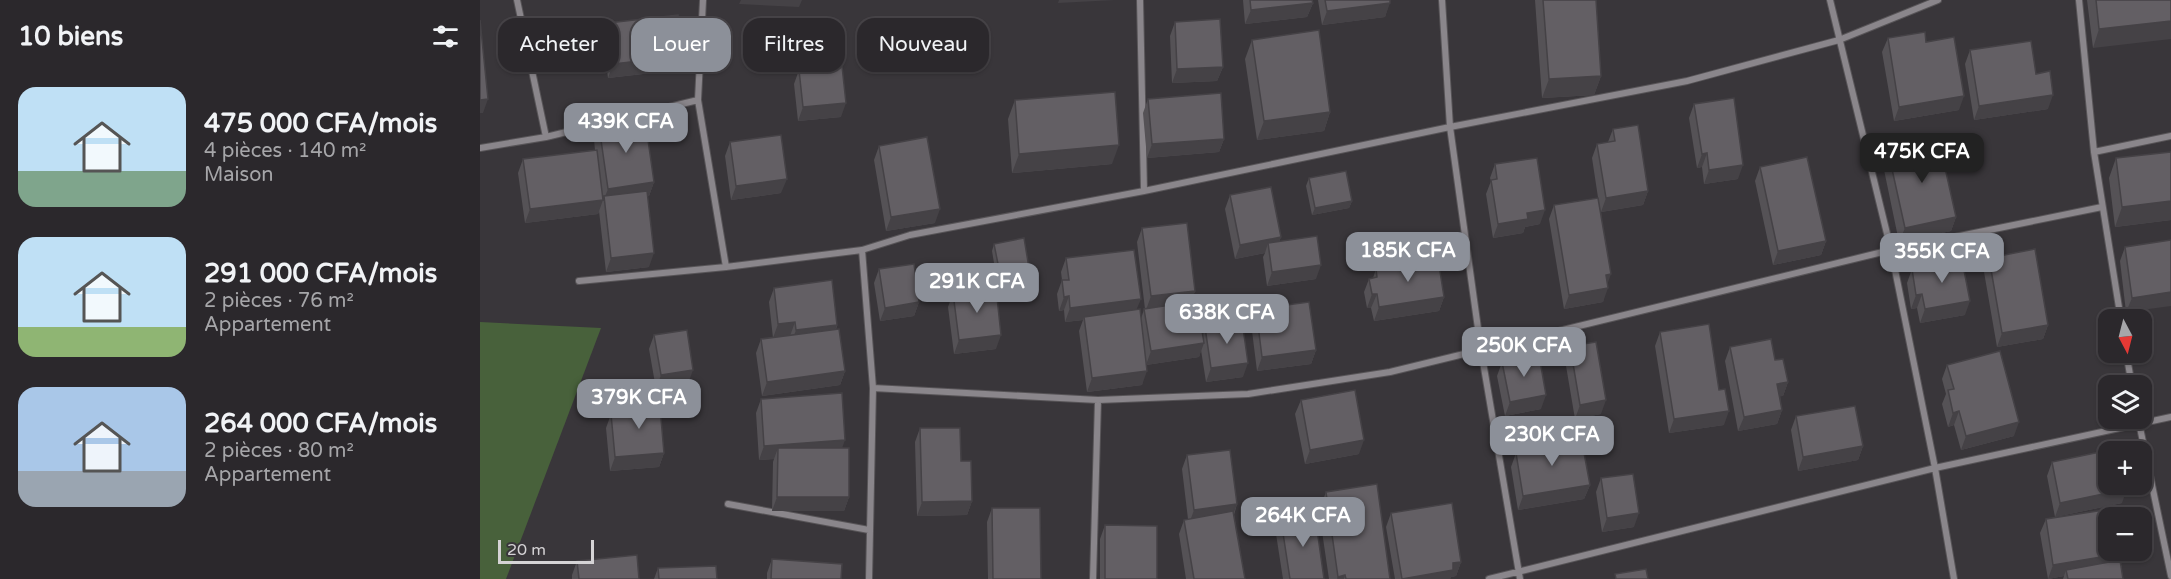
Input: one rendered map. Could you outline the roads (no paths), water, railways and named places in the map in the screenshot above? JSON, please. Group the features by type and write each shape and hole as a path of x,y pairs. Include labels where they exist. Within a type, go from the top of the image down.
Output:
{"street":[{"path":"517,0 546,137"},
{"path":"703,0 698,100 726,267"},
{"path":"1140,0 1144,191"},
{"path":"1442,0 1450,127 1481,350 1520,579"},
{"path":"1830,0 1891,250 1935,468 1954,579"},
{"path":"579,281 726,267 862,250 910,235 1144,191 1450,127 1687,81 1839,40 1938,0"},
{"path":"2079,0 2094,152 2119,309"},
{"path":"480,148 546,137 698,100"},
{"path":"2094,152 2171,136"},
{"path":"873,388 1098,400 1248,394 1390,372 1891,250 2102,207"},
{"path":"862,250 873,388 868,579"},
{"path":"1093,579 1098,400"},
{"path":"2152,420 2171,417"},
{"path":"1489,579 1935,468 2107,429"},
{"path":"2140,429 2171,576"},
{"path":"728,504 869,530"}]}
